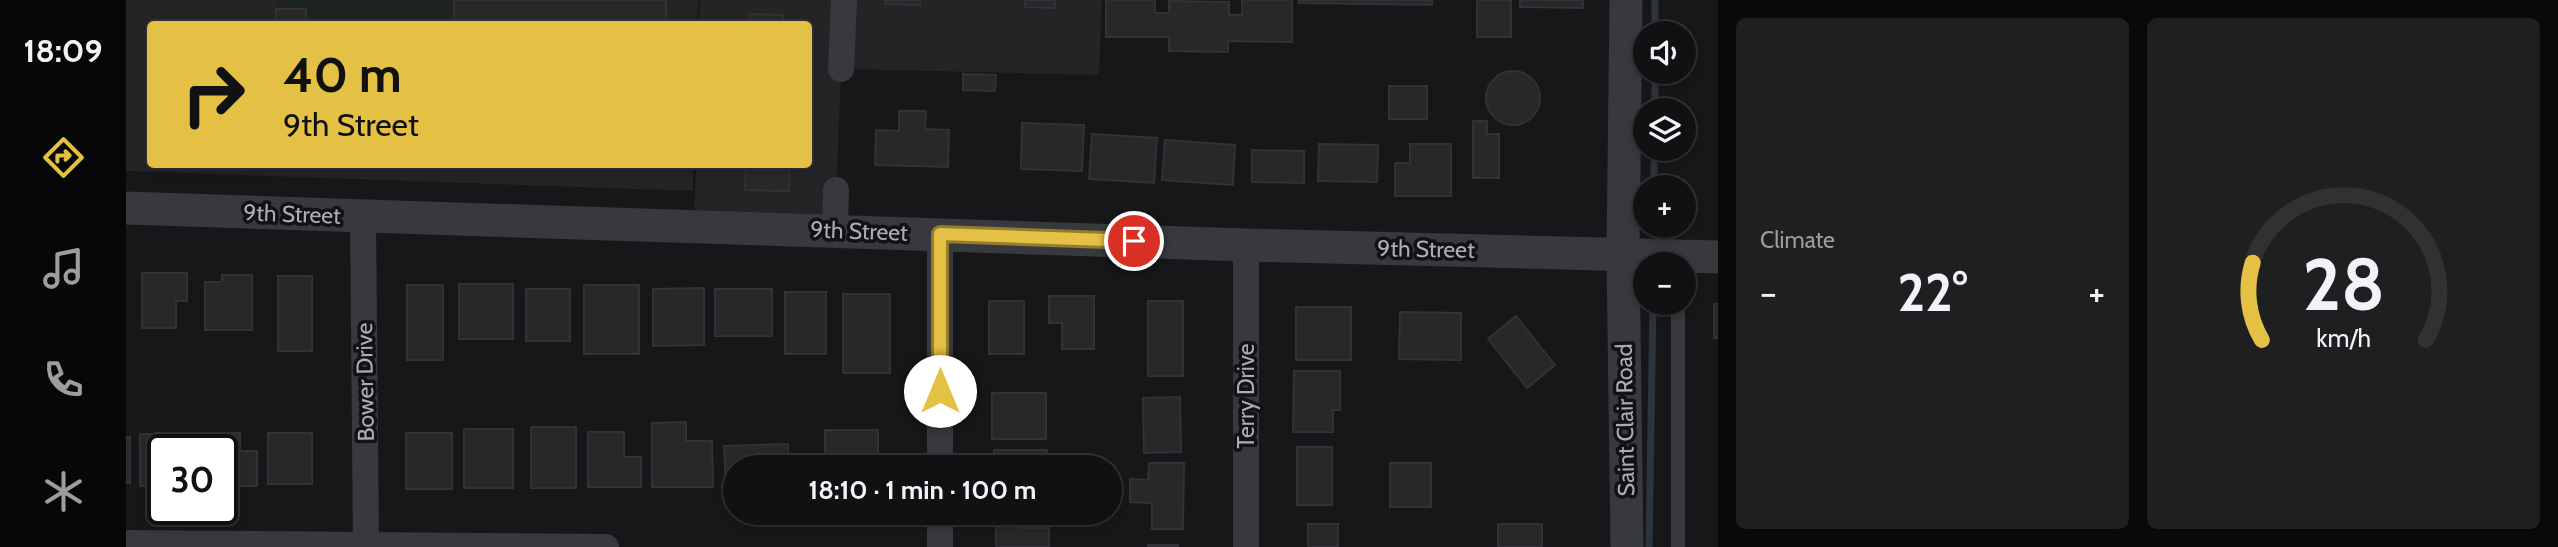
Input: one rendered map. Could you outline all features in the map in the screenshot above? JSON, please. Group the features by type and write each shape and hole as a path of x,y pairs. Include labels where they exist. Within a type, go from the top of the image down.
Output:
{"street":[{"path":"841,69 844,0"},
{"name":"Saint Clair Road","path":"1626,0 1623,254 1627,547"},
{"path":"835,230 836,190"},
{"name":"9th Street","path":"126,208 1633,255"},
{"name":"Bower Drive","path":"363,216 366,545"},
{"path":"940,234 940,455"},
{"name":"Terry Drive","path":"1246,245 1246,547"},
{"name":"9th Street","path":"1696,259 1718,257"},
{"path":"940,525 940,547"},
{"path":"126,543 606,547"}],"lane":[{"path":"1678,315 1678,547"}],"shaded area":[{"path":"126,0 698,0 697,21 147,21 147,168 693,168 693,191 126,171"},
{"path":"276,0 454,0 454,21 306,21 306,9 276,9"},
{"path":"700,0 1102,0 1099,75 841,69 835,230 694,226 696,168 812,168 812,21 699,21"}],"building":[{"path":"454,0 666,0 666,21 454,21"},
{"path":"885,0 920,0 920,5 885,4"},
{"path":"1025,0 1055,0 1055,8 1025,7"},
{"path":"1106,0 1155,0 1155,13 1169,13 1169,1 1229,2 1229,15 1242,15 1242,0 1292,0 1292,42 1228,41 1228,52 1169,51 1169,37 1106,37"},
{"path":"1299,0 1432,0 1432,5 1299,3"},
{"path":"1477,0 1511,0 1511,37 1477,37"},
{"path":"1520,0 1583,0 1583,8 1520,7"},
{"path":"276,9 306,9 306,21 276,21"},
{"path":"750,14 783,15 783,21 749,21"},
{"path":"1513,71 1532,79 1540,98 1532,117 1513,125 1494,117 1486,98 1494,79"},
{"path":"963,74 996,75 995,91 963,90"},
{"path":"1389,86 1427,86 1427,119 1389,119"},
{"path":"899,111 926,111 925,129 949,130 948,167 875,165 876,130 899,131"},
{"path":"1473,121 1487,121 1487,134 1499,134 1499,178 1473,178"},
{"path":"1022,123 1084,125 1082,171 1021,169"},
{"path":"1092,134 1157,138 1154,183 1089,179"},
{"path":"1165,140 1235,145 1233,185 1162,180"},
{"path":"1319,144 1378,145 1377,182 1318,181"},
{"path":"1410,144 1451,144 1451,196 1395,196 1395,163 1410,163"},
{"path":"1252,150 1304,151 1304,183 1252,182"},
{"path":"746,168 790,168 789,191 745,190"},
{"path":"142,273 187,273 187,301 176,301 176,328 142,328"},
{"path":"222,275 252,275 252,330 205,330 205,282 222,282"},
{"path":"278,276 312,276 312,351 278,351"},
{"path":"459,284 513,284 513,339 459,339"},
{"path":"407,285 443,285 443,360 407,360"},
{"path":"584,285 639,285 639,354 584,354"},
{"path":"704,288 704,345 653,346 653,289"},
{"path":"526,289 570,289 570,341 526,341"},
{"path":"715,289 772,289 772,336 715,336"},
{"path":"785,292 826,292 826,354 785,354"},
{"path":"843,294 890,294 890,373 843,373"},
{"path":"1049,296 1094,296 1094,349 1062,349 1062,323 1049,323"},
{"path":"989,301 1024,301 1024,354 989,354"},
{"path":"1148,301 1183,301 1183,376 1148,376"},
{"path":"1714,304 1718,304 1718,338 1714,338"},
{"path":"1296,307 1351,307 1351,360 1296,360"},
{"path":"1400,312 1461,313 1461,360 1399,359"},
{"path":"1516,316 1555,365 1527,388 1488,339"},
{"path":"1294,371 1340,371 1340,410 1333,410 1333,432 1293,432"},
{"path":"992,393 1046,393 1046,439 992,439"},
{"path":"1180,397 1181,452 1144,453 1143,398"},
{"path":"686,422 686,441 712,441 713,487 652,487 652,423"},
{"path":"531,427 576,427 576,488 531,488"},
{"path":"464,429 513,429 513,488 464,488"},
{"path":"825,430 878,430 878,455 825,455"},
{"path":"588,432 624,432 624,457 641,457 641,487 588,487"},
{"path":"240,433 240,451 257,451 257,486 238,486 238,434 204,434"},
{"path":"268,433 312,433 312,484 268,484"},
{"path":"406,433 452,433 452,489 406,489"},
{"path":"140,434 147,434 147,486 140,486"},
{"path":"126,437 130,437 130,483 126,483"},
{"path":"788,444 788,455 724,455 724,446"},
{"path":"1297,447 1332,447 1332,505 1297,505"},
{"path":"994,450 1047,450 1047,455 994,455"},
{"path":"1149,463 1184,463 1183,529 1152,529 1152,503 1130,502 1130,479 1148,480"},
{"path":"1390,463 1431,463 1431,507 1390,507"},
{"path":"1308,524 1338,524 1338,547 1308,547"},
{"path":"1498,524 1542,524 1542,547 1498,547"},
{"path":"996,525 1049,528 1049,547 996,547"},
{"path":"1178,545 1178,547 1148,547"}],"waterway":[{"path":"1655,0 1655,21"},
{"path":"1655,84 1655,98"},
{"path":"1654,161 1654,175"},
{"path":"1649,547 1653,315"}],"route":[{"path":"940,391 940,234 1134,241"}]}
